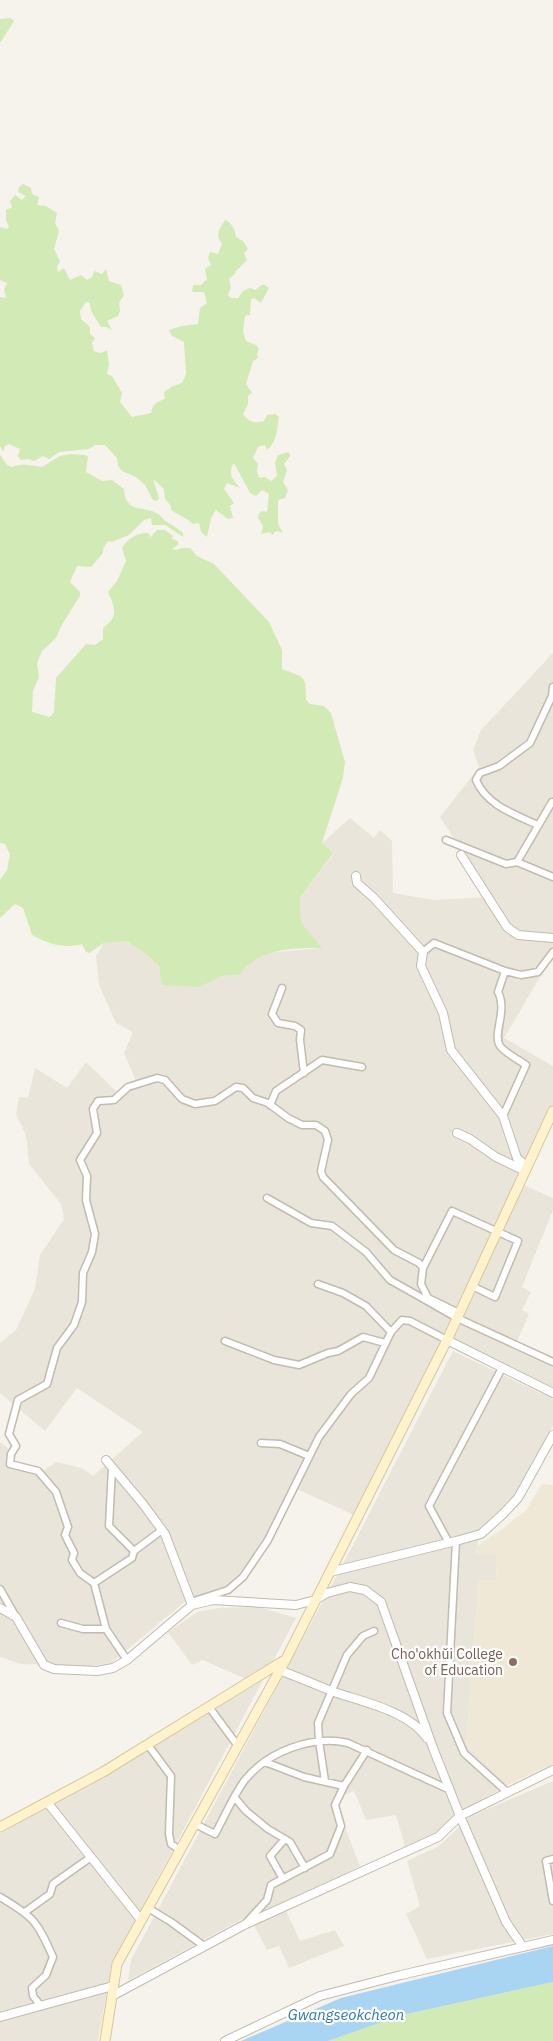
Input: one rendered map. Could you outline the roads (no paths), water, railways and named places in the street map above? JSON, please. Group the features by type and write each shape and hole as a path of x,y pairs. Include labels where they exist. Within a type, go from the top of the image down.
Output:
{"main road":[{"path":"105,2041 117,1964 286,1659 447,1340 553,1111"},
{"path":"0,1827 103,1772 286,1659"}],"street":[{"path":"538,825 506,811 480,790 476,780 480,772 498,766 530,743 552,696 553,687"},
{"path":"517,862 553,802"},
{"path":"446,840 506,864 517,862 553,877"},
{"path":"461,854 507,927 518,935 553,938"},
{"path":"356,876 357,883 374,898 423,952"},
{"path":"526,1169 516,1158 503,1116 451,1050 443,1012 421,966 423,952 434,943 505,971 521,975 538,972 553,952"},
{"path":"503,1116 526,1065 500,1046 498,1037 503,1001 498,992 505,971"},
{"path":"282,988 272,1014 278,1023 295,1026 301,1030 300,1040 304,1073"},
{"path":"270,1105 276,1091 322,1060 362,1068"},
{"path":"127,1660 106,1629 94,1583 80,1572 72,1560 74,1552 65,1536 68,1527 56,1492 38,1471 10,1464 11,1454 16,1446 9,1434 18,1400 47,1384 57,1348 74,1325 82,1302 83,1273 92,1252 95,1234 86,1200 87,1176 80,1160 97,1133 93,1109 98,1102 114,1100 128,1087 157,1078 165,1080 182,1099 195,1104 215,1101 236,1088 243,1088 253,1098 270,1105 288,1118 302,1125 316,1125 325,1132 328,1140 321,1171 323,1177 394,1250 419,1263 423,1268"},
{"path":"458,1134 470,1139 496,1157 526,1169"},
{"path":"266,1198 311,1223 332,1226 366,1252 390,1280 458,1316 553,1362"},
{"path":"458,1316 428,1298 421,1284 423,1268 452,1211 518,1242 495,1297 472,1286"},
{"path":"318,1284 343,1293 366,1306 391,1332"},
{"path":"0,1590 44,1665 54,1669 97,1671 114,1668 127,1660 192,1603 228,1590 243,1577 268,1540 318,1437 351,1394 369,1378 391,1332 402,1320 410,1321 553,1393"},
{"path":"225,1341 274,1360 299,1365 338,1351 362,1337 385,1343"},
{"path":"502,1368 429,1506 453,1542 447,1713 464,1753 507,1792"},
{"path":"330,1572 481,1534 518,1498 553,1435"},
{"path":"261,1443 280,1444 309,1456"},
{"path":"106,1460 162,1530 192,1603"},
{"path":"112,1468 109,1526 134,1551"},
{"path":"94,1583 132,1558 134,1551 162,1530"},
{"path":"192,1603 213,1600 296,1604 315,1600 327,1593 350,1587 365,1590 381,1602 433,1748 460,1816 506,1922 523,1947"},
{"path":"0,1608 16,1617"},
{"path":"61,1623 83,1629 106,1629"},
{"path":"325,1781 318,1723 347,1655 363,1636 374,1630"},
{"path":"280,1670 387,1710 407,1720 423,1733 433,1748"},
{"path":"209,1707 238,1746"},
{"path":"195,1824 215,1834 245,1780 265,1762 301,1743 332,1739 348,1743 367,1750 450,1790"},
{"path":"148,1745 171,1776 169,1834 171,1844 180,1850"},
{"path":"244,1925 267,1900 271,1885 330,1854 340,1826 336,1805 344,1786 367,1750"},
{"path":"265,1762 304,1777 344,1786"},
{"path":"112,1996 244,1925 438,1837 460,1816 553,1770"},
{"path":"235,1798 246,1812 268,1829 290,1842 305,1868"},
{"path":"47,1802 141,1920"},
{"path":"283,1879 270,1856 285,1839"},
{"path":"25,1912 50,1894 53,1884 91,1857"},
{"path":"553,1859 546,1861 553,1902"},
{"path":"0,1897 25,1912 39,1926 53,1957 46,1975 32,1988 33,1996 41,2006"},
{"path":"148,1908 204,1946"},
{"path":"225,2041 320,1996 553,1940"},
{"path":"0,2016 114,1986"}],"water":[{"name":"Gwangseokcheon","path":"553,1946 553,1982 402,2015 328,2041 241,2041 341,1998"}],"place":[{"name":"Cho'okhŭi College of Education","path":"513,1662"}]}
